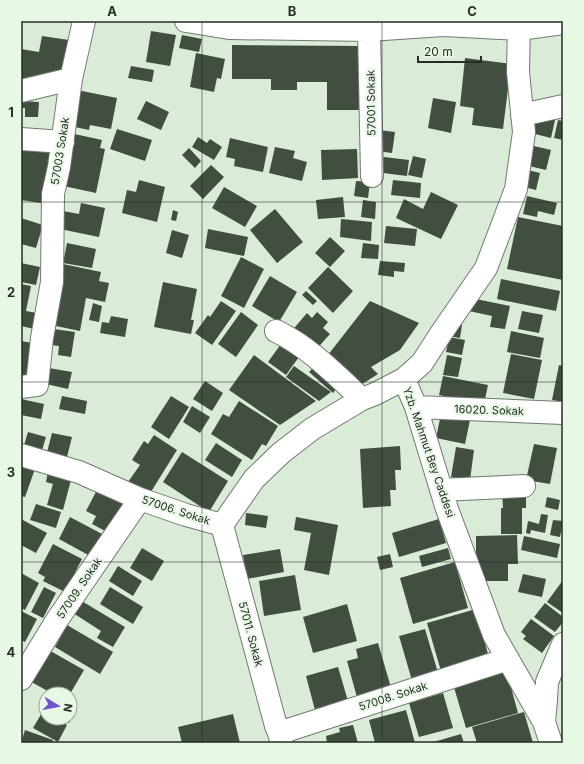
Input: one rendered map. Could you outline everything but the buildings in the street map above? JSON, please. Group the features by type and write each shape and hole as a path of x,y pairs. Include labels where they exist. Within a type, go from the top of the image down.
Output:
{"street":[{"name":"57003 Sokak","path":"21,387 37,385 42,338 52,282 53,194 63,142 71,79 84,21"},
{"path":"186,21 230,25 369,30 443,25 519,25 563,23"},
{"name":"Yzb. Mahmut Bey Caddesi","path":"519,25 518,72 524,132 516,189 486,268 422,362 404,379 416,407 447,509 494,635 544,722 551,743"},
{"name":"57001 Sokak","path":"369,30 372,176"},
{"path":"21,91 71,79"},
{"path":"522,115 563,106"},
{"path":"21,139 63,142"},
{"path":"276,330 291,338 306,349 362,399"},
{"name":"57006. Sokak","path":"21,455 79,472 140,499 186,515 222,525 254,479 281,453 312,429 362,399 404,379"},
{"name":"16020. Sokak","path":"416,407 563,413"},
{"path":"442,490 524,486"},
{"name":"57009. Sokak","path":"21,679 57,620 140,499"},
{"name":"57011. Sokak","path":"222,525 280,738"},
{"path":"544,722 547,682 563,644"},
{"name":"57008. Sokak","path":"280,738 508,659"}]}
